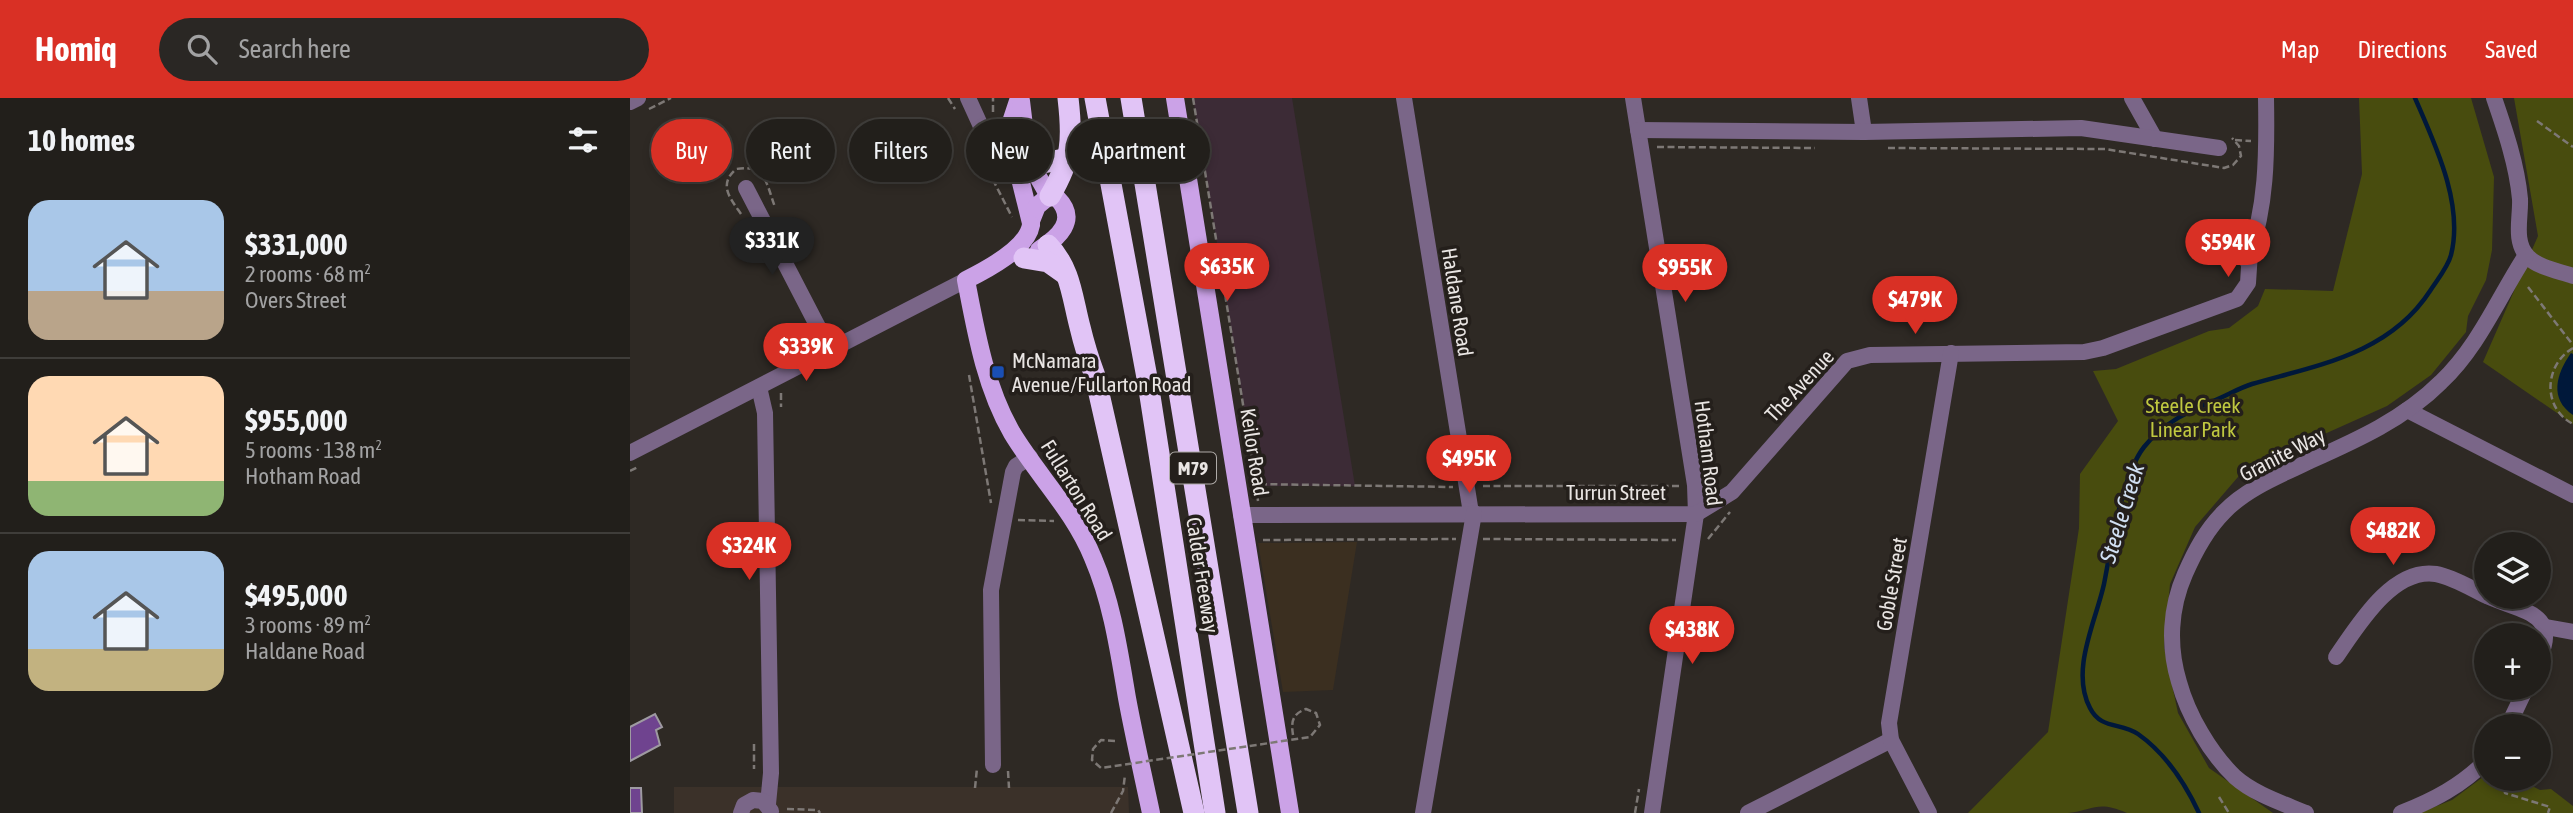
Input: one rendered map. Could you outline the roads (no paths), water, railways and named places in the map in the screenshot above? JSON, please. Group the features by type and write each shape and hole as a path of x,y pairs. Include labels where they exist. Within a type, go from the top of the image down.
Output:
{"highway":[{"path":"1068,98 1070,119"},
{"name":"Calder Freeway","path":"1095,98 1148,383 1215,813"},
{"name":"Calder Freeway","path":"1133,98 1248,813"},
{"path":"1050,196 1067,162"},
{"path":"1047,245 1059,259 1069,278 1101,399 1194,813"},
{"path":"1024,258 1055,265 1069,278"}],"main road":[{"path":"1018,119 1019,98"},
{"name":"Keilor Road","path":"1175,98 1247,514 1290,813"},
{"path":"1020,182 1031,223 1037,237 1047,245"},
{"path":"966,280 993,267 1024,258 1060,236 1066,221 1062,203 1050,196 1041,182"},
{"path":"993,267 1023,242 1037,206 1050,196"},
{"name":"Fullarton Road","path":"966,280 990,382 1013,433 1077,525 1100,577 1118,646 1151,813"}],"street":[{"path":"630,102 638,98"},
{"path":"968,98 979,119"},
{"name":"Haldane Road","path":"1404,98 1473,513 1423,813"},
{"name":"Hotham Road","path":"1633,98 1695,486 1696,514 1652,813"},
{"path":"1858,98 1864,132"},
{"path":"2132,98 2155,139"},
{"name":"The Avenue","path":"1696,514 1732,492 1847,361 1870,355 2084,352 2103,348 2207,309 2224,306 2237,299 2248,283 2250,252 2267,163 2266,98"},
{"path":"2494,98 2507,139 2520,198 2519,241 2526,255 2537,263 2573,276"},
{"path":"1638,130 1864,132 2081,128 2155,139 2225,142"},
{"path":"746,188 830,350"},
{"name":"Granite Way","path":"2306,813 2271,799 2236,777 2211,748 2184,702 2174,668 2171,634 2177,591 2198,543 2225,510 2266,482 2360,439 2407,410 2441,383 2472,348 2526,255"},
{"path":"630,453 966,280"},
{"name":"Goble Street","path":"1929,813 1891,740 1891,707 1951,353"},
{"path":"741,813 744,806 753,800 770,809 765,413 759,387"},
{"path":"2407,410 2573,495"},
{"path":"993,763 991,590 1013,472 1016,466 1030,457"},
{"name":"Turrun Street","path":"1247,514 1696,514"},
{"path":"2336,657 2373,606 2391,589 2415,576 2436,574 2474,590"},
{"path":"2518,609 2536,617 2542,623"},
{"path":"2551,628 2573,632"},
{"path":"1748,813 1891,740"},
{"path":"2401,813 2438,799 2474,770"}],"water":[{"path":"2571,353 2573,415 2560,402 2557,386"}],"waterway":[{"name":"Steele Creek","path":"2199,813 2181,780 2157,750 2132,730 2100,720 2090,708 2085,693 2083,678 2086,646 2104,584 2129,475 2144,447 2176,419 2247,386 2327,363 2373,343 2413,312 2430,291 2451,255 2454,215 2439,154 2415,98"}],"place":[{"name":"McNamara Avenue/Fullarton Road","path":"998,372"}],"park label":[{"name":"Steele Creek Linear Park","path":"2193,417"}]}
